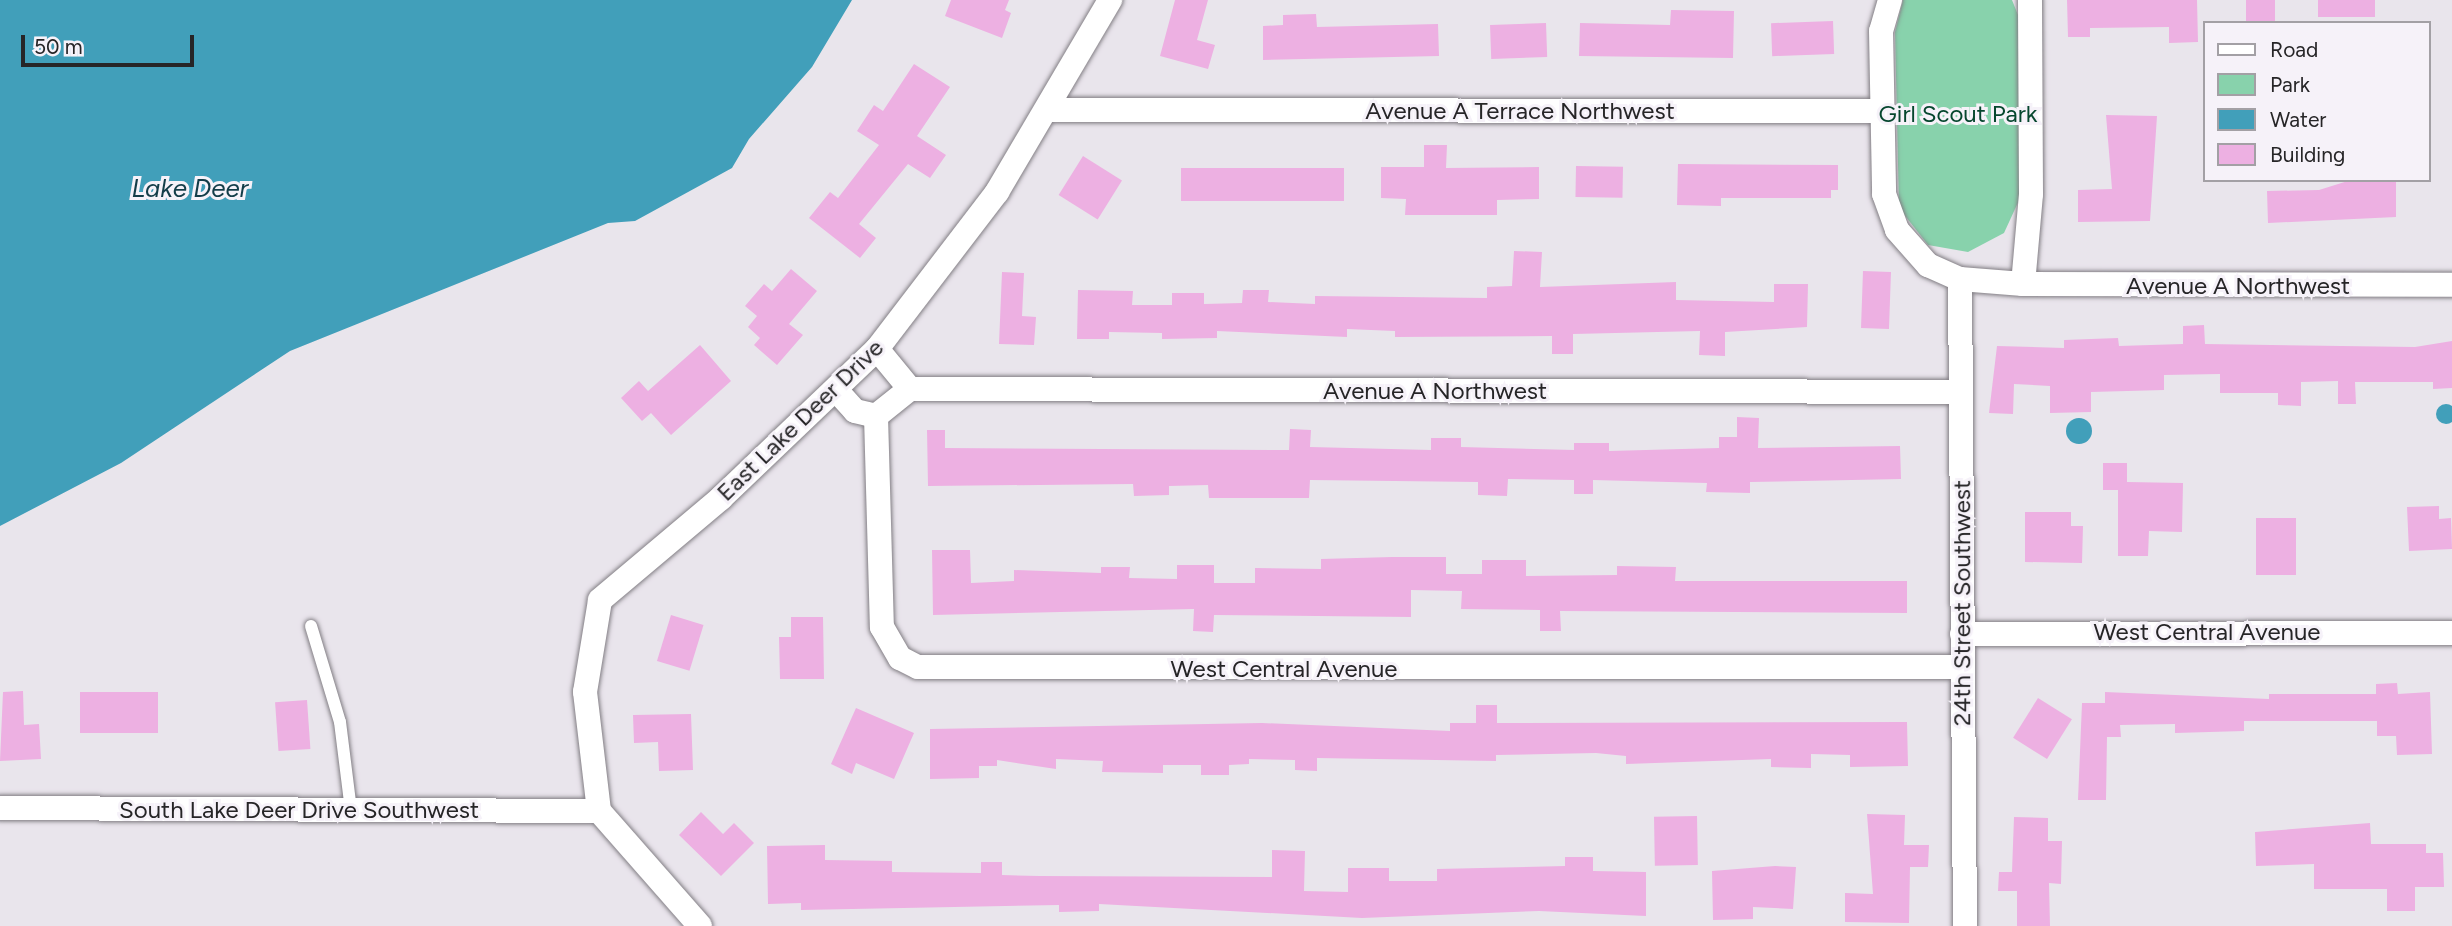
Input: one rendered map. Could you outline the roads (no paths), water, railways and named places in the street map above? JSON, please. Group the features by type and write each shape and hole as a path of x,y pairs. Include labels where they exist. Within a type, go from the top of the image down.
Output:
{"street":[{"name":"East Lake Deer Drive","path":"598,811 585,692 600,600 837,391 877,349 975,223 1048,110 1110,0"},
{"path":"1879,111 1881,31 1891,0"},
{"path":"2024,284 2031,194 2031,0"},
{"name":"Avenue A Terrace Northwest","path":"1048,110 1879,111"},
{"name":"Avenue A Northwest","path":"1879,111 1887,212 1928,265 1960,279 2024,284 2452,285"},
{"name":"24th Street Southwest","path":"1960,279 1965,926"},
{"path":"837,391 855,411 876,416 910,389 877,349"},
{"name":"Avenue A Northwest","path":"910,389 1961,392"},
{"name":"West Central Avenue","path":"876,416 882,627 900,658 918,667 1962,667"},
{"name":"West Central Avenue","path":"1962,634 2452,633"},
{"name":"South Lake Deer Drive Southwest","path":"0,808 598,811"},
{"path":"598,811 700,926"}],"lane":[{"path":"311,626 340,722 351,810"}],"water":[{"name":"Lake Deer","path":"0,0 852,0 812,67 749,139 732,168 635,221 608,223 290,351 121,463 0,526"},
{"path":"2442,405 2453,407 2453,421 2442,423 2437,418 2437,410"},
{"path":"2079,418 2088,422 2092,431 2088,440 2079,444 2070,440 2066,431 2070,422"}],"park label":[{"name":"Girl Scout Park","path":"1958,114"}]}
